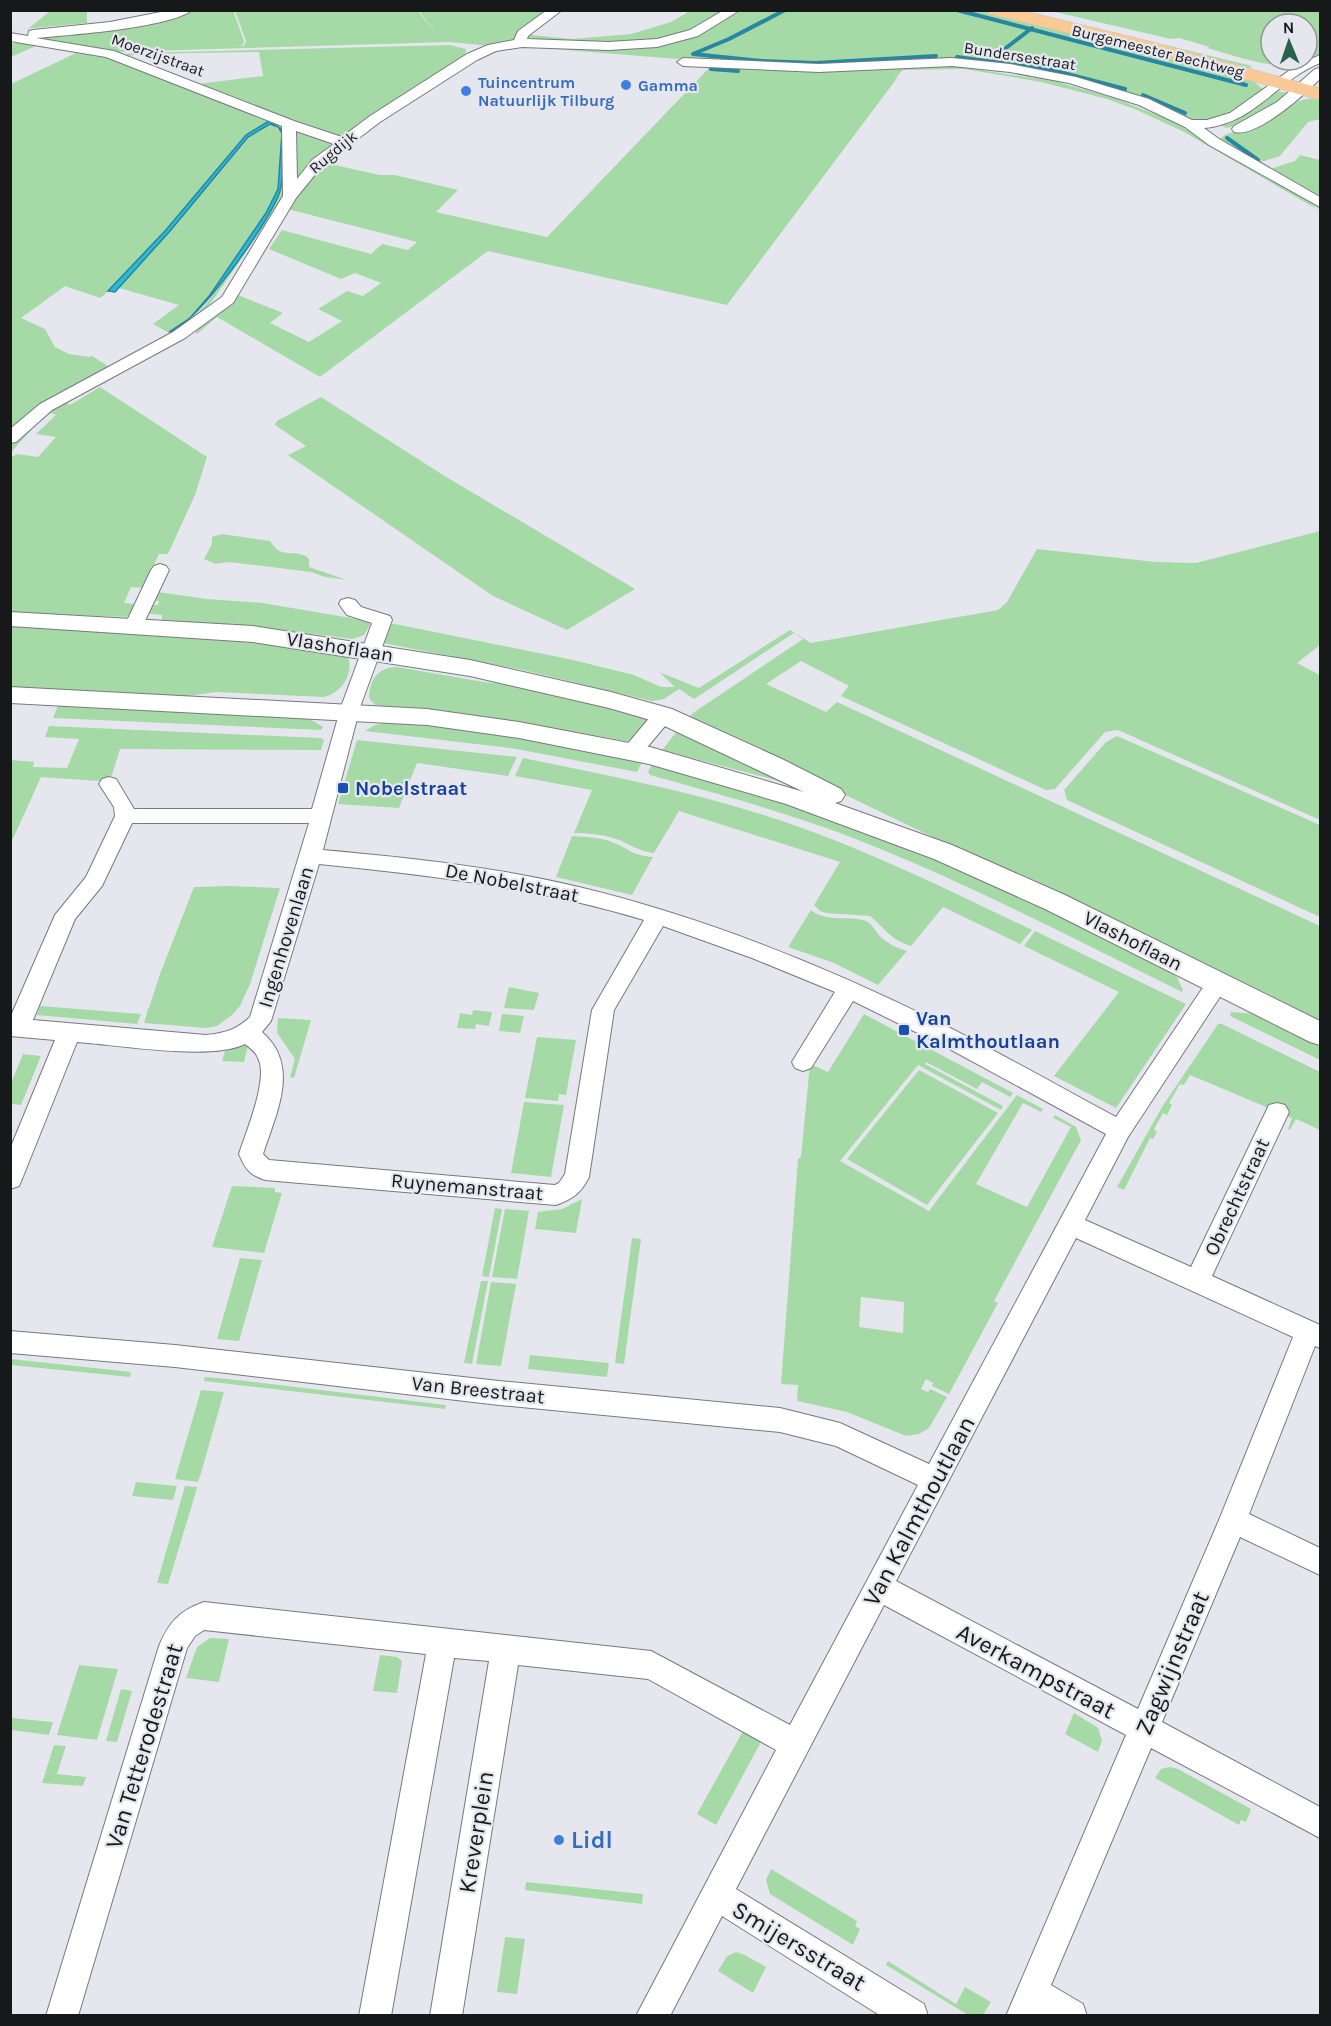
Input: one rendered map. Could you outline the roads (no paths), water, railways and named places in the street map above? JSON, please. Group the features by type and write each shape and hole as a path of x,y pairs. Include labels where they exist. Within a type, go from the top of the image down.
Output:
{"main road":[{"name":"Burgemeester Bechtweg","path":"994,10 1307,81"},
{"name":"Burgemeester Bechtweg","path":"1035,10 1197,48 1307,81"}],"street":[{"path":"10,37 157,20 186,10"},
{"path":"522,43 520,39 522,34 556,10"},
{"name":"Rugdijk","path":"10,438 46,407 180,335 228,300 290,196 317,162 343,142 472,57 492,48 522,43 608,46 657,43 694,33 734,10"},
{"name":"Moerzijstraat","path":"10,37 109,54 289,124 343,142"},
{"path":"1190,123 1216,131 1238,129 1255,123 1274,111 1307,81 1311,61 1320,59"},
{"name":"Bundersestraat","path":"683,62 819,68 939,62 978,64 1045,74 1091,85 1144,102 1190,123 1214,142 1320,203"},
{"path":"1190,123 1211,124 1235,117 1307,81"},
{"path":"289,124 290,196"},
{"path":"134,625 160,570"},
{"path":"311,856 350,711 370,650 383,620 354,611 348,604"},
{"name":"Vlashoflaan","path":"10,619 253,634 370,650 482,670 611,700 663,715 773,765 943,852 1054,902 1320,1034"},
{"name":"Vlashoflaan","path":"10,695 350,711 427,717 519,730 632,752 716,774 795,798 943,852"},
{"path":"632,752 663,715"},
{"path":"109,784 124,807 125,816 95,881 66,915 15,1027 199,1044 229,1042 247,1033"},
{"path":"125,816 320,816"},
{"name":"De Nobelstraat","path":"311,856 426,867 506,880 584,896 657,917 744,947 848,990 928,1027 1120,1130"},
{"name":"Ingenhovenlaan","path":"247,1033 260,1021 311,856"},
{"name":"Ruynemanstraat","path":"247,1033 260,1043 272,1059 273,1078 251,1154 255,1164 266,1170 556,1195 568,1190 577,1177 603,1010 657,917"},
{"name":"Van Kalmthoutlaan","path":"652,2016 1120,1130 1218,983"},
{"path":"803,1062 848,990"},
{"path":"10,1179 70,1032"},
{"name":"Obrechtstraat","path":"1197,1281 1277,1112"},
{"path":"1070,1224 1314,1334"},
{"name":"Zagwijnstraat","path":"1027,2004 1314,1334"},
{"name":"Van Breestraat","path":"10,1342 175,1356 499,1393 780,1420 840,1435 935,1480"},
{"path":"1233,1520 1320,1562"},
{"name":"Averkampstraat","path":"879,1587 1320,1823"},
{"name":"Van Tetterodestraat","path":"62,2016 173,1646 180,1630 191,1620 204,1616 651,1665 795,1744"},
{"path":"375,2016 428,1639"},
{"name":"Kreverplein","path":"446,2016 506,1648"},
{"name":"Smijersstraat","path":"716,1895 912,2016"},
{"path":"1027,2004 1071,2016"}],"water":[{"path":"269,121 278,127 270,124 248,137 170,231 115,292 108,291 165,231 246,135"},
{"path":"278,127 284,131 280,191 263,224 214,292 193,315 210,295 266,213 278,189 282,133"}],"waterway":[{"path":"785,10 729,39 693,54 761,61 815,63 936,56"},
{"path":"957,10 1031,29"},
{"path":"996,60 1002,51 1031,29"},
{"path":"1031,29 1246,85"},
{"path":"957,57 1052,70 1125,89"},
{"path":"711,69 738,71"},
{"path":"1143,95 1185,113"},
{"path":"1227,138 1258,160"}],"place":[{"name":"Gamma","path":"626,85"},
{"name":"Tuincentrum Natuurlijk Tilburg","path":"466,91"},
{"name":"Nobelstraat","path":"343,788"},
{"name":"Van Kalmthoutlaan","path":"904,1030"},
{"name":"Lidl","path":"559,1840"}]}
